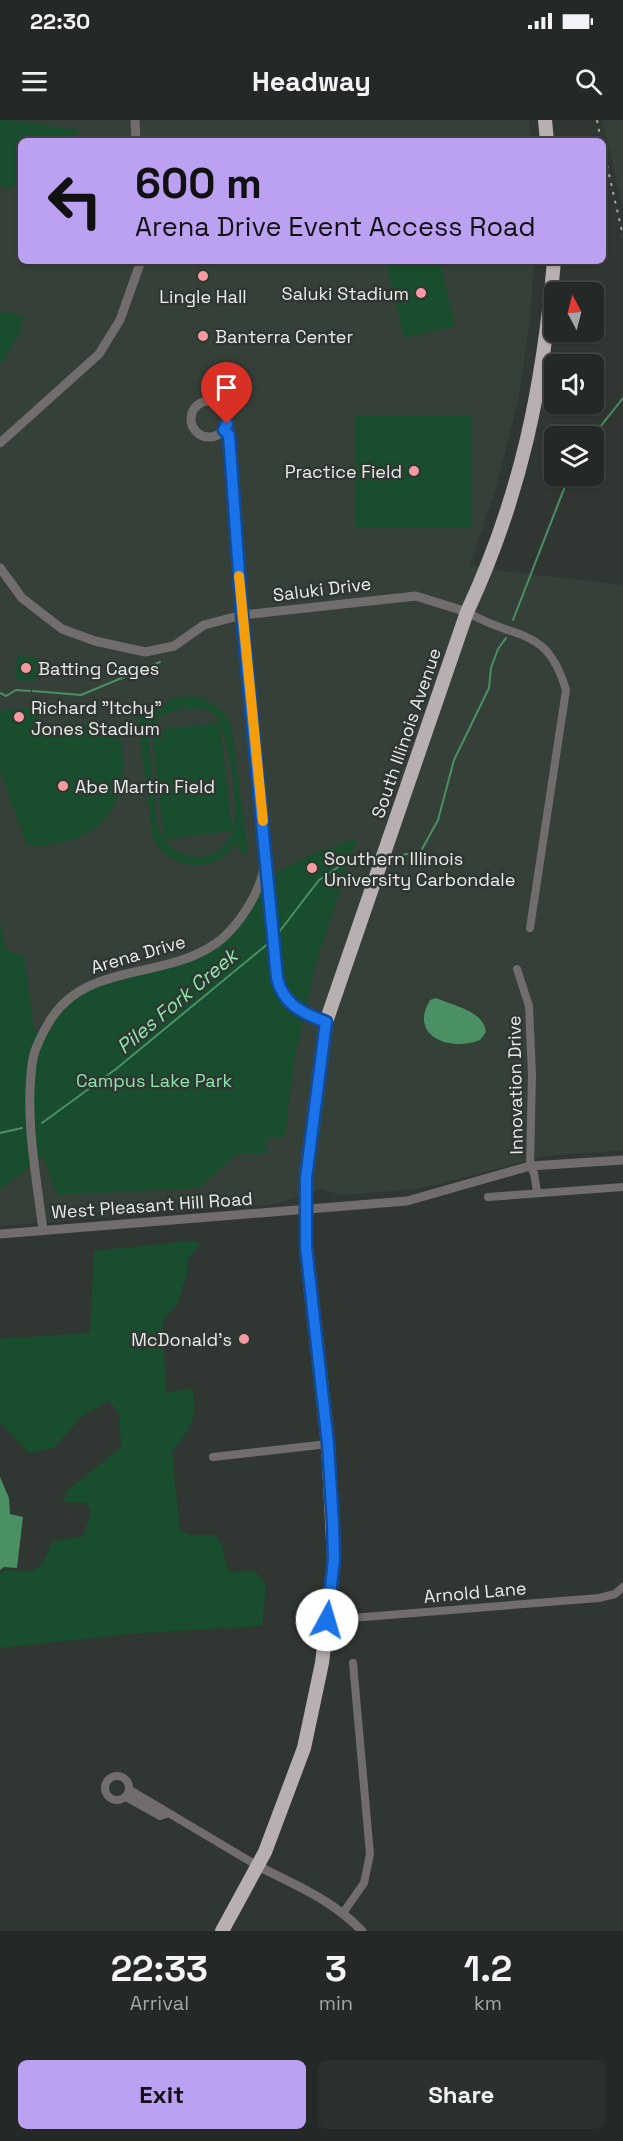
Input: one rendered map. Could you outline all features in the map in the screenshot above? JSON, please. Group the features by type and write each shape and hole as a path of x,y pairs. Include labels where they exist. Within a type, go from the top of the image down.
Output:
{"highway":[{"path":"544,120 547,138"},
{"name":"South Illinois Avenue","path":"222,1931 258,1866 283,1809 304,1748 317,1688 334,1560 328,1444 308,1275 306,1178 326,1022 467,612 488,568 520,471 533,422 547,342 554,264"}],"street":[{"path":"135,120 136,138"},
{"path":"0,443 99,354 120,320 140,264"},
{"name":"Arena Drive","path":"206,400 222,405 228,418 224,430 219,435 208,437 195,430 191,417 196,406 206,400"},
{"name":"Arena Drive","path":"43,1230 30,1100 34,1057 55,1011 73,994 98,981 156,968 191,956 215,944 231,929 260,884 266,855 242,615 229,435 224,430"},
{"name":"Saluki Drive","path":"0,568 22,598 62,629 135,651 166,649 204,625 242,615 416,596 467,612"},
{"path":"467,612 483,621 543,645 552,655 566,690 530,928"},
{"path":"266,855 280,989 292,1006 326,1022"},
{"name":"Innovation Drive","path":"517,969 529,1006 532,1075 530,1166 534,1173 537,1192"},
{"name":"West Pleasant Hill Road","path":"0,1234 407,1201 530,1166 623,1160"},
{"path":"488,1197 623,1186"},
{"path":"213,1457 328,1444"},
{"name":"Arnold Lane","path":"327,1620 599,1598 615,1594 623,1587"},
{"path":"343,1913 364,1883 370,1854 353,1663"},
{"path":"128,1794 162,1809 166,1814 343,1913 362,1931"}],"shaded area":[{"name":"Southern Illinois University Carbondale","path":"0,120 529,120 532,138 18,138 18,264 534,264 531,309 519,397 497,485 470,564 496,570 623,585 623,1150 545,1156 420,1189 339,1195 321,1189 276,1204 0,1226"},
{"path":"602,120 623,120 623,207"},
{"path":"436,998 467,1010 480,1019 486,1032 480,1040 457,1044 436,1038 429,1032 424,1024 425,1013 430,1000"},
{"path":"0,1477 9,1498 10,1514 23,1517 17,1568 4,1567 0,1570"}],"green space":[{"path":"0,120 79,130 74,138 18,138 18,162 14,189 0,186"},
{"name":"Saluki Stadium","path":"387,264 441,264 455,326 404,338"},
{"path":"0,312 23,316 20,332 0,365"},
{"name":"Practice Field","path":"355,416 472,416 472,527 355,527"},
{"name":"Batting Cages","path":"17,656 37,657 36,681 15,680"},
{"path":"183,697 197,697 209,701 219,708 231,724 248,853 240,854 238,842 218,860 194,865 171,858 161,850 153,838 136,709 144,708 146,720 160,706","holes":["181,705 185,705 186,709 198,708 215,716 225,738 232,774 235,811 231,836 223,847 213,854 202,857 179,852 161,834 157,822 149,742 151,730 161,715 182,709"]},
{"name":"Abe Martin Field","path":"36,706 39,723 66,725 66,722 117,728 122,753 123,777 118,797 108,815 94,829 75,839 53,844 27,845 0,771 0,711"},
{"path":"220,723 232,831 164,839 152,730"},
{"name":"Campus Lake Park","path":"357,838 316,963 294,1060 285,1136 266,1139 267,1154 237,1153 200,1188 57,1195 43,1156 0,1190 0,920 6,950 24,956 34,1031 42,1034 73,994 156,968 215,944 267,877 319,851"},
{"path":"188,1241 201,1243 187,1261 187,1274 177,1305 163,1320 166,1393 192,1388 194,1399 191,1423 172,1452 180,1530 191,1535 216,1535 222,1546 228,1572 255,1571 266,1585 262,1626 138,1633 0,1648 0,1574 5,1570 31,1571 36,1569 44,1560 51,1542 83,1536 91,1513 87,1503 63,1502 68,1490 121,1447 119,1413 108,1401 83,1415 54,1448 29,1453 0,1423 0,1339 90,1333 94,1251"}],"waterway":[{"name":"Piles Fork Creek","path":"601,426 623,398"},
{"name":"Piles Fork Creek","path":"513,620 565,486"},
{"name":"Piles Fork Creek","path":"398,856 421,851 438,820 454,760 489,688 491,668 498,649 506,638"},
{"path":"33,691 81,695 160,662"},
{"path":"0,693 6,696 16,690 30,691"},
{"name":"Piles Fork Creek","path":"276,936 319,880 353,857"},
{"name":"Piles Fork Creek","path":"42,1123 116,1069 270,942"},
{"name":"Piles Fork Creek","path":"0,1133 22,1128"}],"railway":[{"path":"597,120 600,138"},
{"path":"606,161 623,236"}],"slow traffic":[{"path":"239,576 263,821"}],"place":[{"name":"Lingle Hall","path":"203,276"},
{"name":"Saluki Stadium","path":"421,293"},
{"name":"Banterra Center","path":"203,336"},
{"name":"Practice Field","path":"414,471"},
{"name":"Batting Cages","path":"26,668"},
{"name":"Richard \"Itchy\" Jones Stadium","path":"19,717"},
{"name":"Abe Martin Field","path":"63,786"},
{"name":"Southern Illinois University Carbondale","path":"312,868"},
{"name":"McDonald's","path":"244,1339"}],"route":[{"path":"227,424 224,430 229,435 242,615 258,758 277,978 280,989 292,1006 326,1022 306,1178 306,1247 328,1444 333,1524 334,1560 327,1620"}]}
